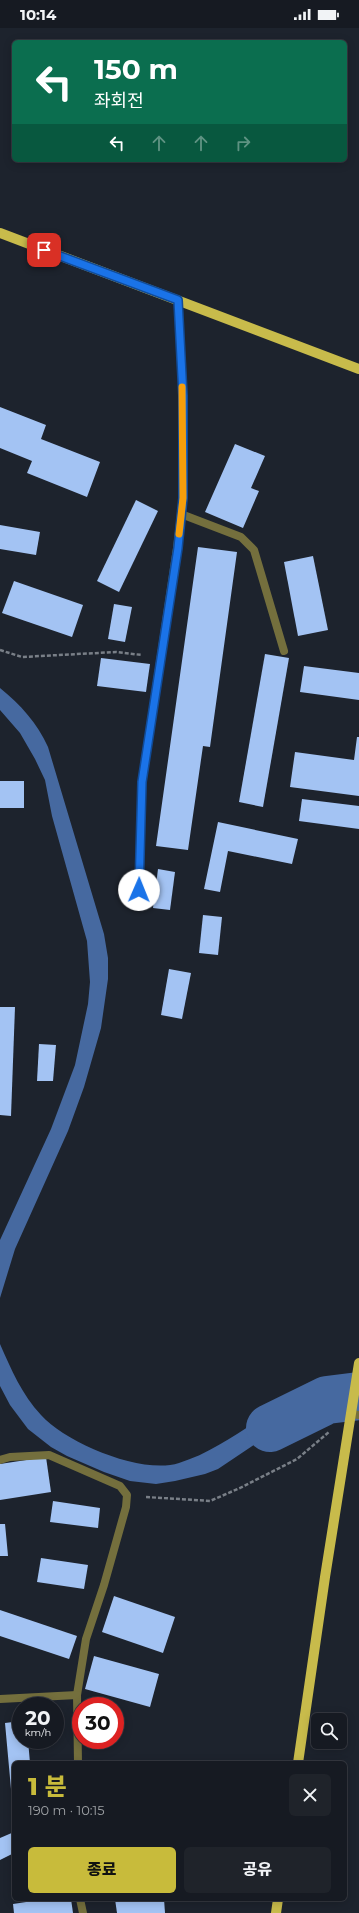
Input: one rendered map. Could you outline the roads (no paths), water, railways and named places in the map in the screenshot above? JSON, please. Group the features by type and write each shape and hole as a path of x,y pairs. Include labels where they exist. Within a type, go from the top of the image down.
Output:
{"main road":[{"path":"0,233 359,369"},
{"path":"298,1761 354,1414 359,1363"},
{"path":"276,1913 278,1901"}],"street":[{"path":"139,890 142,782 183,498 183,396 178,300"},
{"path":"181,514 241,538 254,550 284,651"},
{"path":"0,1460 10,1457 49,1455 120,1486 127,1495 126,1507 104,1585 86,1639 77,1695 78,1761"},
{"path":"0,1699 77,1695"},
{"path":"80,1901 83,1913"}],"water":[{"path":"0,688 15,701 34,722 48,747 104,934 108,958 108,979 101,1028 84,1087 68,1131 15,1249 0,1298 0,1240 51,1129 75,1065 88,1004 90,982 87,941 52,816 45,780 20,733 0,710"},
{"path":"0,1344 8,1363 28,1399 41,1415 53,1426 86,1446 106,1454 145,1464 163,1466 179,1463 195,1457 224,1442 282,1407 305,1397 332,1390 328,1409 318,1414 299,1418 273,1432 218,1469 205,1474 156,1484 130,1481 104,1472 67,1456 51,1447 28,1429 10,1405 0,1386"}],"waterway":[{"path":"270,1428 327,1400 359,1396"}]}
